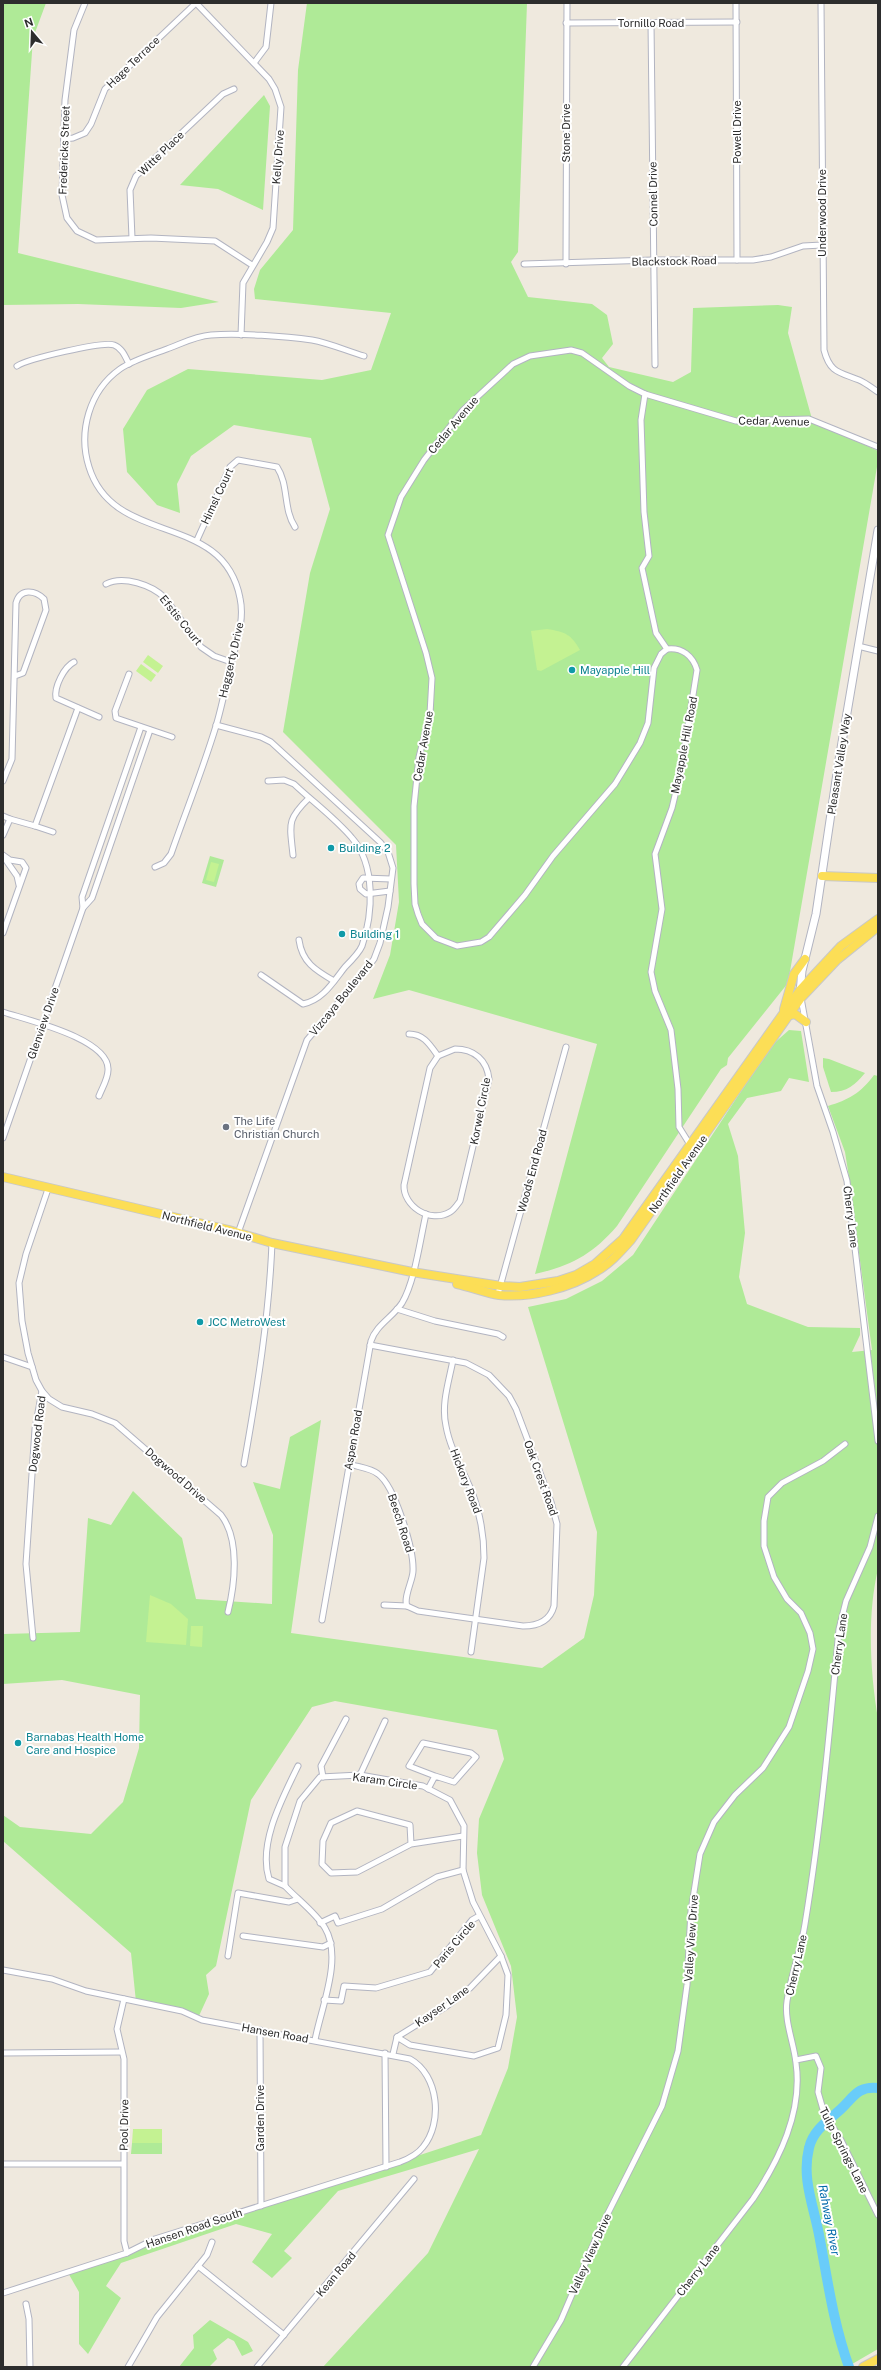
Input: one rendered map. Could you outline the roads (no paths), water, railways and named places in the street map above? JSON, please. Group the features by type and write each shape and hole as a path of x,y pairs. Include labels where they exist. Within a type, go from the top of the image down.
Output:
{"main road":[{"name":"Pleasant Valley Way","path":"801,994 805,959 822,876 858,646 878,530"},
{"path":"822,876 878,878"},
{"name":"Northfield Avenue","path":"499,1290 558,1281 576,1275 595,1264 623,1239 689,1143 801,994 841,946 878,919"},
{"name":"Northfield Avenue","path":"801,994 837,960 878,927"},
{"path":"805,959 794,974 786,1014 795,1014 806,1022"},
{"name":"Northfield Avenue","path":"3,1177 48,1189 238,1233 272,1243 499,1290 528,1294 557,1288 579,1281 597,1272 613,1259 631,1240 786,1014"},
{"path":"863,2367 878,2359"}],"street":[{"name":"Fredericks Street","path":"85,3 74,30 65,100 62,195 67,218 77,231 96,240 132,238 215,241 252,265"},
{"name":"Hage Terrace","path":"64,139 73,138 85,133 91,124 105,90 196,3"},
{"name":"Kelly Drive","path":"196,3 254,63 275,89 281,107 273,228 267,242 252,265 243,283 241,335"},
{"path":"254,63 266,47 271,3"},
{"name":"Stone Drive","path":"566,264 567,3"},
{"name":"Powell Drive","path":"736,3 737,260"},
{"name":"Underwood Drive","path":"821,3 824,350 827,361 835,371 861,381 878,392"},
{"name":"Tornillo Road","path":"566,23 651,24 736,22"},
{"name":"Connel Drive","path":"651,24 655,365"},
{"name":"Witte Place","path":"132,238 130,190 136,176 223,94 234,89"},
{"name":"Blackstock Road","path":"524,264 566,264 654,260 763,259 803,246 822,245"},
{"name":"Haggerty Drive","path":"155,867 164,863 171,854 216,726 241,627 241,601 239,590 230,570 222,560 197,540 131,517 120,510 102,492 89,468 85,431 91,406 112,375 129,364 198,337 212,335 241,335 313,340 364,356"},
{"path":"17,366 30,360 107,344 120,348 129,364"},
{"name":"Cedar Avenue","path":"666,646 654,668 649,715 640,743 615,784 553,856 525,895 489,937 481,942 457,946 436,938 420,919 415,904 414,884 414,806 420,757 430,714 432,678 426,653 388,536 401,497 424,460 463,410 513,364 530,356 571,350 582,353 629,386 645,394 736,421 809,419 878,447"},
{"path":"645,394 641,420 644,512 649,556 642,568 656,633 666,646"},
{"name":"Himsl Court","path":"197,540 230,467 238,460 278,467 282,476 288,512 295,527"},
{"name":"Efstis Court","path":"106,584 112,580 124,579 157,591 165,598 205,651 231,662"},
{"path":"3,781 12,759 15,676 18,598 24,592 35,593 44,599 46,610 23,673 15,676"},
{"name":"Mayapple Hill Road","path":"666,646 679,649 692,658 697,670 697,677 682,770 672,808 655,854 662,909 651,972 655,991 671,1030 678,1089 679,1127 689,1143"},
{"path":"858,646 878,651"},
{"path":"74,662 65,669 56,696 58,700 99,717"},
{"path":"129,674 115,716 141,727 172,737"},
{"path":"35,826 78,708"},
{"name":"Vizcaya Boulevard","path":"216,726 261,737 272,743 380,842 391,859 392,878 380,943 374,959 307,1040 238,1233"},
{"name":"Glenview Drive","path":"83,908 82,897 141,727"},
{"name":"Glenview Drive","path":"3,1138 83,908 92,898 150,730"},
{"path":"261,975 303,1004 313,1002 322,996 362,947 370,909 369,879 364,860 353,838 294,784 284,780 268,781"},
{"path":"293,855 290,824 295,811 309,798"},
{"path":"3,816 53,832"},
{"path":"3,835 10,819"},
{"path":"3,856 17,876 20,886"},
{"path":"3,856 26,866 3,933"},
{"path":"390,891 363,893 359,884 363,878 392,878"},
{"path":"299,940 300,950 306,962 313,969 334,981"},
{"name":"Cherry Lane","path":"801,994 817,1086 833,1132 847,1181 878,1441"},
{"path":"3,1012 77,1037 99,1051 107,1062 108,1069 99,1096"},
{"path":"409,1034 415,1034 424,1039 438,1056 430,1068 404,1185 406,1199 412,1207 426,1214 412,1272"},
{"name":"Woods End Road","path":"499,1290 566,1047"},
{"name":"Korwel Circle","path":"426,1214 442,1215 449,1213 460,1201 489,1079 486,1067 474,1053 455,1049 438,1056"},
{"name":"Dogwood Road","path":"33,1638 26,1564 35,1429 42,1391 32,1367 22,1321 19,1283 26,1254 48,1189"},
{"path":"244,1464 257,1393 270,1281 272,1243"},
{"name":"Aspen Road","path":"322,1620 372,1336 379,1327 398,1309 405,1296 412,1272"},
{"path":"398,1309 435,1321 498,1334 503,1337"},
{"name":"Oak Crest Road","path":"370,1345 453,1360 478,1368 499,1384 509,1396 516,1409 557,1524 554,1606 550,1616 543,1622 529,1626 418,1611 407,1606 384,1605"},
{"path":"3,1357 32,1367"},
{"name":"Hickory Road","path":"453,1360 446,1396 446,1427 472,1493 479,1515 484,1543 471,1652"},
{"name":"Dogwood Drive","path":"42,1391 49,1399 62,1407 92,1414 115,1423 221,1515 230,1528 234,1549 228,1612"},
{"name":"Valley View Drive","path":"533,2367 561,2320 600,2229 662,2106 678,2051 687,1985 691,1911 700,1854 714,1822 735,1795 763,1768 788,1727 808,1671 813,1649 810,1633 801,1613 788,1599 774,1577 764,1546 764,1521 768,1497 782,1483 822,1461 845,1444"},
{"name":"Beech Road","path":"349,1464 378,1473 391,1490 412,1554 412,1582 407,1596 407,1606"},
{"name":"Cherry Lane","path":"623,2367 742,2213 767,2177 791,2121 796,2100 796,2060 787,2003 805,1926 817,1848 839,1629 846,1601 870,1547 878,1516"},
{"path":"285,1886 285,1847 300,1801 320,1777 323,1777 321,1766 346,1719"},
{"path":"360,1775 385,1721"},
{"path":"423,1744 471,1753 476,1758 454,1782 435,1776 409,1766 423,1744"},
{"path":"298,1766 274,1816 266,1867 269,1879 285,1886 325,1928 331,1943 332,1963 315,2040"},
{"name":"Karam Circle","path":"323,1777 360,1775 428,1789 450,1800 464,1826 463,1870 473,1902 479,1916 502,1956 508,1975 506,2015 498,2048 474,2056 410,2045 397,2037"},
{"path":"428,1789 435,1776"},
{"path":"410,1844 410,1825 357,1811 331,1823 323,1841 322,1864 331,1873 356,1872 410,1844 463,1836"},
{"path":"320,1923 335,1916 338,1922 345,1921 382,1909 431,1880 463,1870"},
{"path":"228,1956 238,1893 289,1902 298,1900"},
{"name":"Paris Circle","path":"324,2000 341,2001 344,1986 376,1988 430,1972 472,1920 479,1916"},
{"path":"243,1936 323,1947 331,1943"},
{"name":"Kayser Lane","path":"397,2037 447,2006 470,1988 502,1956"},
{"name":"Hansen Road","path":"3,1970 52,1979 86,1991 182,2011 202,2020 393,2054 410,2059 426,2072 430,2081 436,2113 432,2132 423,2148 409,2158 386,2167"},
{"name":"Pool Drive","path":"124,1999 117,2029 121,2052 124,2059 124,2241 127,2253"},
{"name":"Garden Drive","path":"260,2030 261,2206"},
{"path":"393,2054 397,2037"},
{"path":"3,2053 121,2052"},
{"path":"385,2053 386,2167"},
{"name":"Tulip Springs Lane","path":"796,2060 816,2056 820,2068 818,2092 824,2113 850,2157 878,2215"},
{"path":"3,2164 123,2164"},
{"name":"Hansen Road South","path":"3,2293 127,2253 155,2239 386,2167"},
{"name":"Kean Road","path":"257,2367 414,2179"},
{"path":"128,2367 157,2316 207,2255 212,2242"},
{"path":"198,2266 284,2335"},
{"path":"26,2304 29,2319 30,2367"}],"waterway":[{"name":"Rahway River","path":"849,2367 839,2336 832,2304 808,2183 807,2160 811,2142 822,2126 856,2093 865,2089 878,2088"}],"place":[{"name":"Mayapple Hill","path":"572,670"},
{"name":"Building 2","path":"331,848"},
{"name":"Building 1","path":"342,934"},
{"name":"The Life Christian Church","path":"226,1127"},
{"name":"JCC MetroWest","path":"200,1322"},
{"name":"Barnabas Health Home Care and Hospice","path":"18,1743"}]}
